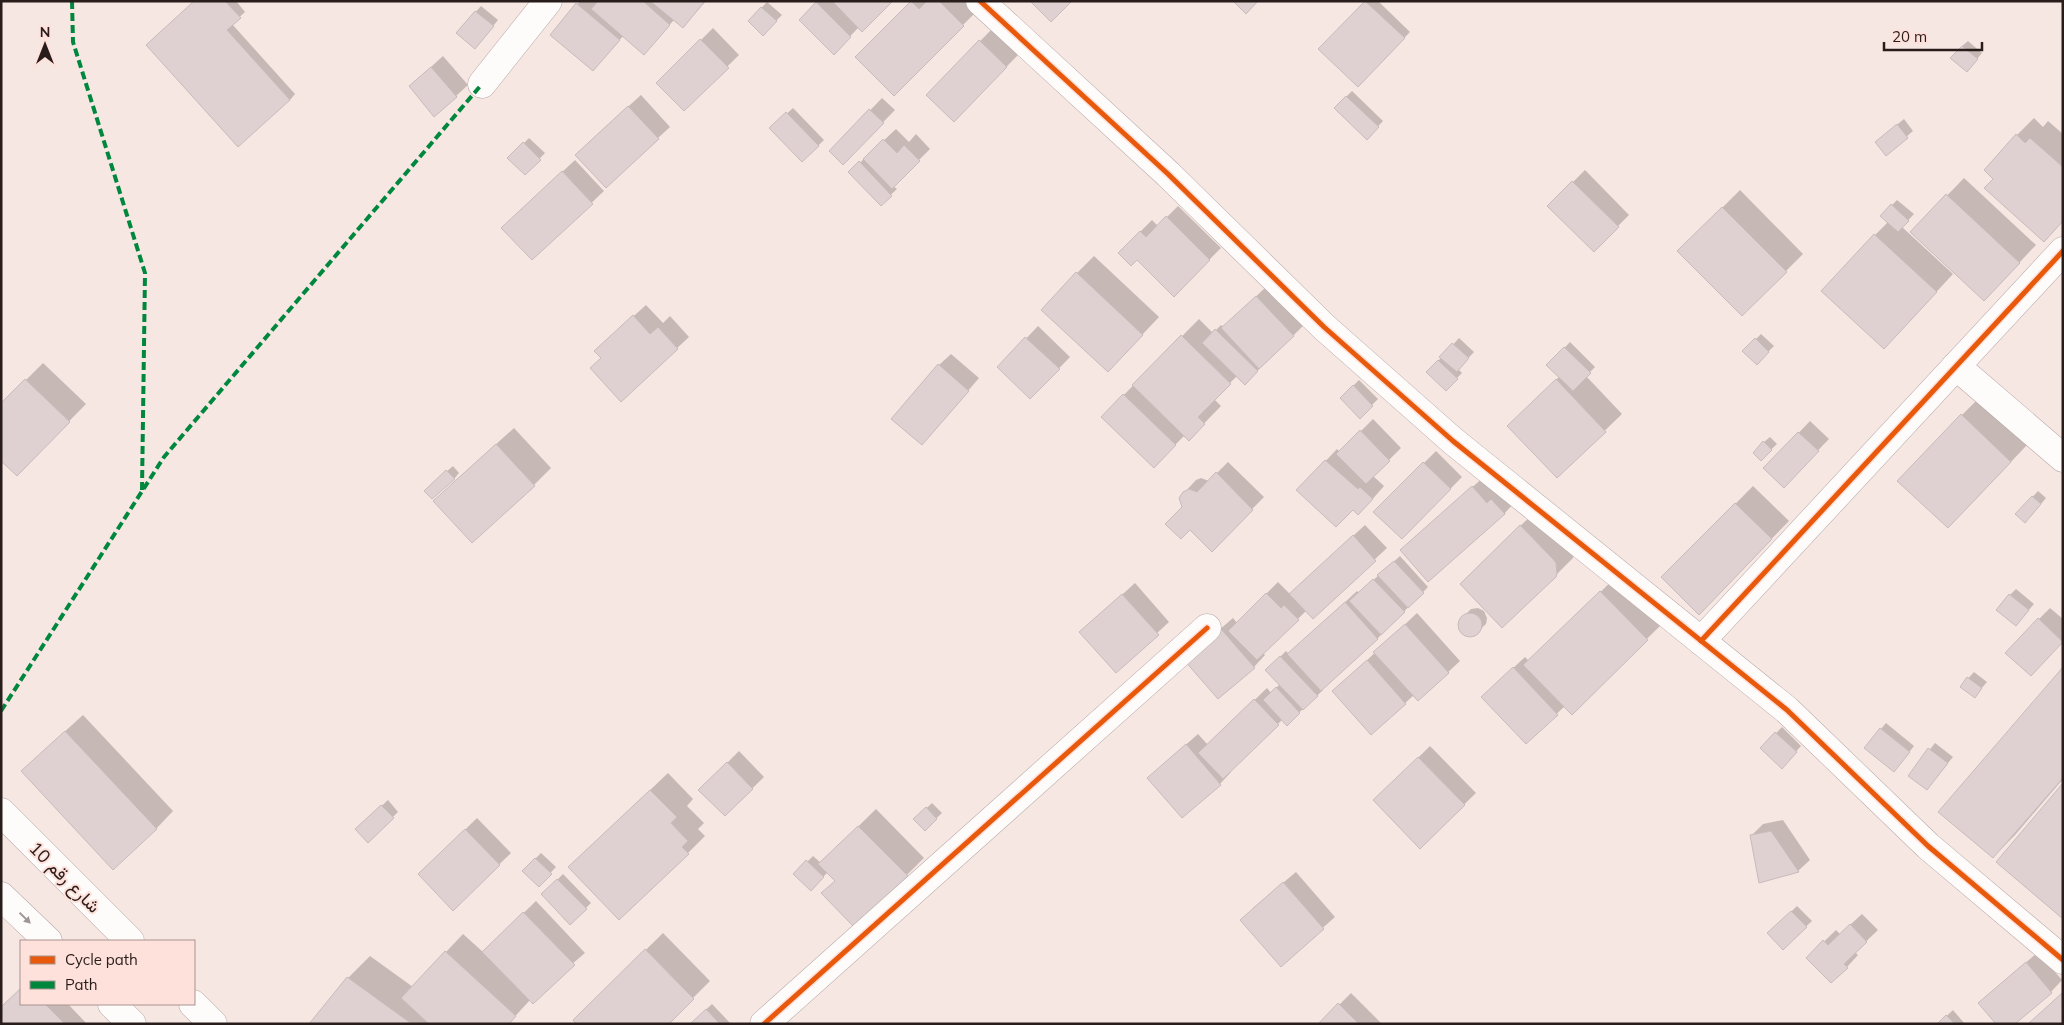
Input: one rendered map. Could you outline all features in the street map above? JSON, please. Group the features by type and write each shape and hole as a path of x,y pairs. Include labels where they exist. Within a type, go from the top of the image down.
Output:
{"street":[{"path":"482,84 548,1"},
{"path":"980,1 1168,174 1324,327 1453,441 1787,710 1928,846 2063,960"},
{"path":"1701,641 2063,251"},
{"path":"1956,366 2063,458"},
{"path":"764,1024 1207,628"},
{"name":"شارع رقم 10","path":"1,812 129,940"},
{"path":"1,896 47,940"},
{"path":"113,1005 132,1024"},
{"path":"194,1005 213,1024"}],"building":[{"path":"194,1 225,1 241,18 227,30 290,100 238,147 146,45"},
{"path":"598,1 643,1 670,25 644,55 591,9"},
{"path":"650,1 705,1 683,28"},
{"path":"832,1 893,1 862,32"},
{"path":"911,1 919,9 927,1 939,1 964,26 894,96 855,57"},
{"path":"1030,1 1072,1 1051,22"},
{"path":"1233,1 1258,1 1246,14"},
{"path":"1365,1 1405,38 1358,87 1318,49"},
{"path":"816,2 851,37 834,55 799,20"},
{"path":"576,3 620,40 593,71 550,35"},
{"path":"761,7 777,21 763,36 748,21"},
{"path":"475,11 494,26 475,49 456,33"},
{"path":"700,39 729,68 684,111 656,83"},
{"path":"979,40 1007,67 954,122 926,95"},
{"path":"1962,46 1978,59 1967,72 1950,58"},
{"path":"431,67 457,97 434,117 409,86"},
{"path":"1346,96 1379,127 1367,140 1334,108"},
{"path":"628,106 659,139 606,188 575,155"},
{"path":"869,109 884,123 843,165 829,151"},
{"path":"786,112 819,146 802,162 769,128"},
{"path":"1897,124 1908,138 1886,156 1875,142"},
{"path":"2016,134 2025,143 2030,138 2063,167 2063,221 2044,242 1984,188 1993,179 1984,170"},
{"path":"883,139 897,153 904,145 920,161 892,189 863,159"},
{"path":"523,142 541,160 525,175 507,158"},
{"path":"859,161 892,196 881,206 848,172"},
{"path":"562,171 593,204 532,260 501,228"},
{"path":"1572,181 1619,227 1594,252 1547,206"},
{"path":"1946,194 2020,263 1984,301 1910,232"},
{"path":"1891,204 1909,221 1898,232 1880,216"},
{"path":"1722,207 1787,272 1742,316 1677,251"},
{"path":"1166,216 1210,260 1174,297 1137,260 1131,266 1118,253 1140,231 1146,237"},
{"path":"1874,234 1937,292 1884,349 1821,291"},
{"path":"1076,272 1143,335 1108,372 1041,310"},
{"path":"1256,296 1294,336 1259,369 1221,328"},
{"path":"633,315 650,334 658,327 678,349 621,402 590,368 601,358 594,351"},
{"path":"1215,329 1258,371 1245,385 1202,343"},
{"path":"1181,335 1231,384 1198,417 1205,424 1189,441 1132,385"},
{"path":"1025,337 1060,369 1030,399 997,367"},
{"path":"1755,338 1769,352 1757,365 1742,351"},
{"path":"1452,343 1469,358 1457,372 1439,357"},
{"path":"1564,347 1591,373 1573,391 1546,365"},
{"path":"1438,360 1458,379 1446,391 1426,372"},
{"path":"938,364 969,391 922,445 891,419"},
{"path":"25,379 70,422 17,476 1,461 1,403"},
{"path":"1556,379 1606,432 1557,478 1507,426"},
{"path":"1353,385 1373,406 1360,419 1340,398"},
{"path":"1123,394 1176,445 1154,468 1101,417"},
{"path":"1961,414 2011,462 1948,528 1897,481"},
{"path":"1360,430 1390,461 1366,484 1336,454"},
{"path":"1798,432 1819,451 1784,488 1763,468"},
{"path":"1763,441 1772,450 1761,461 1753,453"},
{"path":"496,444 535,486 472,543 433,501"},
{"path":"1325,460 1358,489 1360,487 1373,499 1358,515 1353,510 1336,527 1296,490"},
{"path":"1423,462 1451,489 1402,539 1373,512"},
{"path":"446,470 455,479 432,499 424,491"},
{"path":"1216,472 1253,510 1212,552 1190,530 1181,539 1165,524 1182,507 1179,498 1183,492 1189,489 1197,492"},
{"path":"1472,486 1487,503 1491,499 1505,514 1428,582 1400,550"},
{"path":"2032,496 2041,504 2025,523 2015,514"},
{"path":"1735,503 1772,539 1699,615 1661,577"},
{"path":"1520,525 1553,559 1556,563 1557,573 1556,577 1502,628 1460,584"},
{"path":"1353,535 1376,561 1313,619 1289,594"},
{"path":"1394,561 1424,593 1408,608 1377,575"},
{"path":"1373,579 1405,612 1381,635 1349,601"},
{"path":"1600,591 1648,640 1572,715 1523,665"},
{"path":"1266,593 1281,608 1284,605 1299,620 1257,660 1228,631"},
{"path":"1122,594 1159,635 1116,673 1079,632"},
{"path":"2009,594 2029,610 2016,626 1996,610"},
{"path":"1345,602 1378,639 1321,691 1287,654"},
{"path":"1470,613 1478,617 1482,625 1478,633 1470,637 1462,633 1458,625 1462,617"},
{"path":"2038,618 2063,642 2031,676 2005,653"},
{"path":"1405,624 1449,673 1418,701 1373,652"},
{"path":"1221,629 1255,668 1218,699 1184,660"},
{"path":"1280,656 1318,696 1303,710 1265,670"},
{"path":"1367,660 1406,704 1371,735 1332,691"},
{"path":"1513,667 1558,715 1526,744 1481,697"},
{"path":"2063,667 2063,778 1993,858 1938,812"},
{"path":"1967,677 1982,688 1975,698 1960,687"},
{"path":"1276,687 1300,713 1287,726 1263,700"},
{"path":"1254,699 1279,725 1223,779 1198,753"},
{"path":"1880,728 1910,752 1894,772 1864,748"},
{"path":"65,731 157,829 113,870 21,771"},
{"path":"1775,732 1797,752 1782,769 1760,748"},
{"path":"1186,744 1221,785 1182,818 1147,778"},
{"path":"1928,748 1948,763 1927,790 1908,776"},
{"path":"1418,757 1465,805 1420,849 1373,800"},
{"path":"727,762 753,789 725,816 698,790"},
{"path":"2063,783 2063,919 1996,862"},
{"path":"650,790 677,817 671,823 688,841 682,847 689,854 619,920 568,867"},
{"path":"381,805 394,818 368,843 355,829"},
{"path":"926,807 937,819 925,831 913,819"},
{"path":"858,826 908,876 855,928 821,893 835,881 818,864"},
{"path":"465,829 500,865 453,911 418,874"},
{"path":"1771,831 1799,872 1759,883 1750,835"},
{"path":"535,858 552,874 539,887 522,871"},
{"path":"806,860 824,877 811,891 793,874"},
{"path":"557,879 587,909 570,925 541,894"},
{"path":"1283,882 1324,929 1281,967 1240,920"},
{"path":"1791,911 1807,927 1783,950 1767,933"},
{"path":"523,912 575,965 533,1004 482,952"},
{"path":"1850,924 1867,942 1844,964 1848,968 1831,983 1806,958 1823,940 1828,945"},
{"path":"645,949 694,999 669,1024 576,1024 573,1020"},
{"path":"445,951 516,1016 509,1024 429,1024 401,998"},
{"path":"2026,962 2052,993 2015,1024 1996,1024 1978,1003"},
{"path":"347,977 412,1024 309,1024"},
{"path":"20,989 20,1005 46,1005 65,1024 1,1024 1,1007"},
{"path":"2062,993 2063,1024 2028,1024"},
{"path":"1338,1003 1359,1024 1318,1024"},
{"path":"706,1009 720,1024 690,1024"},
{"path":"1946,1015 1955,1024 1937,1024"}],"marked path":[{"path":"72,1 73,42 145,273 142,490"},
{"path":"1,711 164,457 482,84"}],"cycle path":[{"path":"980,1 1168,174 1324,327 1453,441 1787,710 1928,846 2063,960"},
{"path":"1701,641 2063,251"},
{"path":"764,1024 1207,628"}]}
